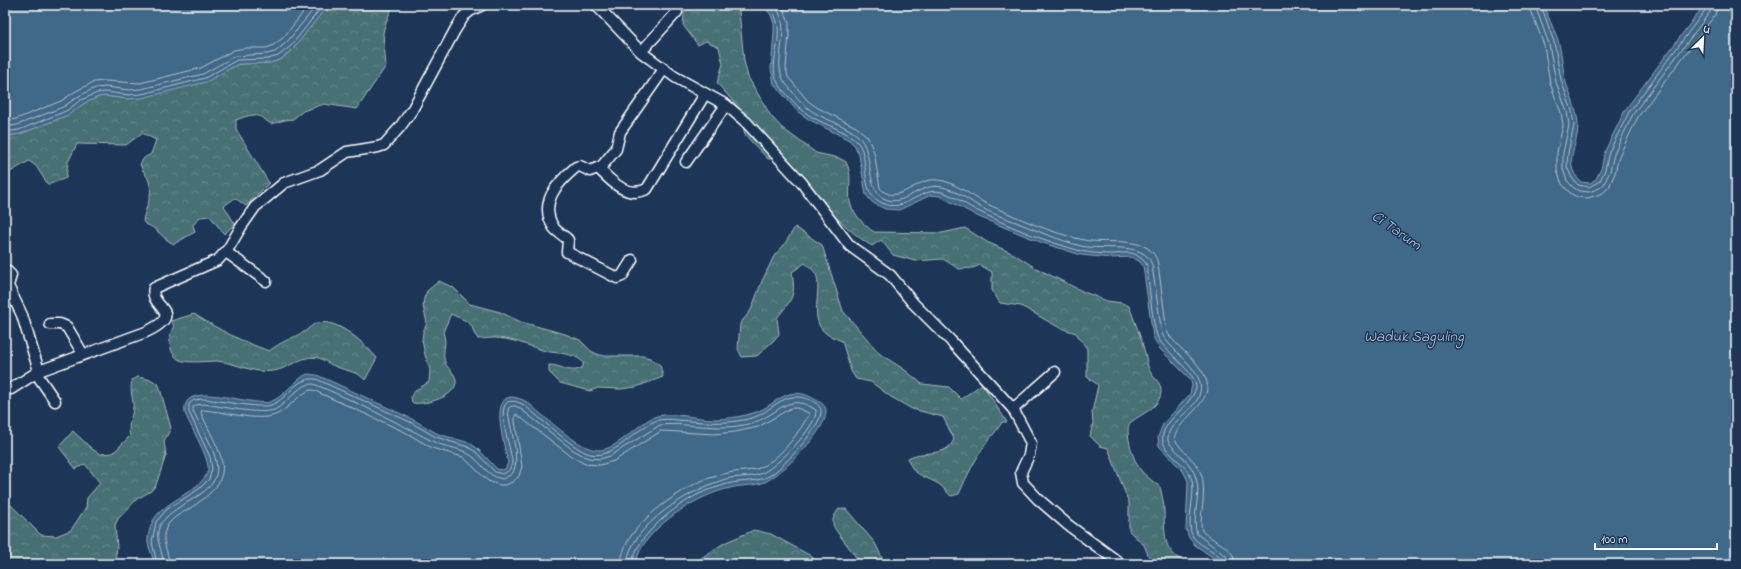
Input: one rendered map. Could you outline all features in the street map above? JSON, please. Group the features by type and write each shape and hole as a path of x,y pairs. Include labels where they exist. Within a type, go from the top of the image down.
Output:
{"street":[{"path":"11,389 37,372 146,332 161,324 165,319 165,313 153,293 154,288 210,264 226,252 252,210 265,197 284,183 320,170 347,152 378,148 384,145 400,127 412,110 464,16 475,7 482,5"},
{"path":"596,5 641,52 664,69 726,105 746,122 802,183 850,246 890,275 913,303 1014,408 1031,443 1030,454 1021,472 1023,483 1038,499 1068,525 1120,564"},
{"path":"641,52 677,12"},
{"path":"632,260 622,276 617,278 567,252 568,240 556,229 551,220 548,206 554,191 570,172 578,166 589,170 602,166 616,149 620,132 664,69"},
{"path":"598,168 610,180 624,190 638,191 647,189 705,94"},
{"path":"686,162 726,105"},
{"path":"226,252 266,281"},
{"path":"5,269 11,275 8,286 22,315 37,372 55,401"},
{"path":"50,324 60,324 67,327 83,354"},
{"path":"1014,408 1055,372"}],"green space":[{"path":"328,5 393,5 383,33 386,66 357,109 324,104 303,111 293,119 271,124 255,115 236,120 236,129 269,183 246,206 235,198 224,206 235,224 224,234 210,216 200,217 193,225 195,232 174,244 153,228 145,224 143,221 150,197 150,187 148,179 140,164 144,158 151,154 156,140 142,133 126,145 77,144 68,162 66,178 48,185 36,166 29,161 5,175 5,136 20,134 68,115 83,104 98,97 105,96 128,99 206,82 238,64 269,63 280,60 293,49"},
{"path":"685,5 736,5 739,11 744,61 748,77 771,116 782,128 816,153 839,158 846,162 849,172 851,206 859,219 874,232 942,233 965,228 987,242 1014,254 1034,267 1084,292 1107,301 1122,303 1129,306 1142,341 1149,368 1161,388 1158,402 1128,426 1130,444 1140,469 1160,487 1164,505 1165,536 1170,549 1174,555 1190,564 1152,564 1144,545 1129,531 1129,503 1108,448 1100,446 1090,436 1093,423 1092,412 1098,385 1087,377 1087,349 1076,333 1060,328 1021,306 1000,303 992,290 992,272 980,265 973,268 959,269 943,259 915,261 893,255 881,240 872,246 848,228 826,206 785,159 768,159 745,135 738,107 717,83 723,64 719,47 706,41 698,45 683,25"},
{"path":"795,227 822,245 843,311 880,354 905,370 922,384 949,387 961,399 982,384 1007,422 1002,422 983,448 959,494 951,496 940,485 916,473 908,458 914,455 934,453 946,449 950,445 954,439 943,417 912,409 891,397 871,382 856,379 851,371 842,341 827,334 818,322 818,281 816,274 805,263 792,272 793,293 789,302 777,318 779,334 757,356 742,357 738,349 740,324 751,310 762,281 774,256 784,245"},
{"path":"439,281 454,288 470,304 500,312 521,322 565,334 580,340 591,351 597,354 604,356 643,356 650,358 660,365 663,377 636,387 621,389 598,388 590,391 560,383 549,372 549,365 574,370 583,367 583,362 574,356 545,351 507,339 478,339 472,326 466,321 451,314 443,332 445,341 444,358 446,364 455,377 455,386 452,391 440,399 425,403 412,403 411,396 416,390 429,382 430,370 422,340 423,332 427,323 423,306 427,291"},
{"path":"194,314 230,335 269,351 282,342 304,332 312,325 325,322 334,324 358,339 377,358 365,380 358,374 313,357 301,360 279,370 266,372 217,361 181,361 175,356 171,348 170,339 174,326 171,321"},
{"path":"138,377 152,380 159,385 171,428 164,441 166,455 156,485 151,491 137,499 118,519 115,525 117,547 115,561 111,564 5,564 5,504 9,503 41,535 56,536 71,530 86,507 87,498 100,483 85,464 76,469 59,447 73,431 92,449 100,454 113,453 130,436 129,424 133,404 131,385 132,380"},
{"path":"839,509 846,509 875,543 885,564 858,564 859,561 835,529 833,518"},
{"path":"754,530 771,534 811,556 819,564 692,564 724,543"}],"water":[{"path":"5,5 328,5 293,49 280,60 269,63 238,64 206,82 142,98 128,99 105,96 98,97 83,104 68,115 20,134 5,136"},
{"name":"Waduk Saguling","path":"763,5 1545,5 1547,14 1558,40 1565,79 1575,107 1578,124 1578,132 1572,154 1572,168 1575,175 1581,182 1590,183 1596,179 1601,169 1605,151 1625,110 1704,5 1736,5 1736,564 1222,564 1195,545 1189,538 1186,529 1188,481 1183,471 1159,446 1158,437 1163,424 1190,394 1192,385 1190,379 1160,349 1153,337 1143,266 1139,261 1131,257 1111,258 1081,255 1043,243 979,217 940,196 931,195 899,210 885,209 873,203 866,195 859,155 855,146 849,140 810,120 798,112 774,84 771,69 774,24 771,15"},
{"path":"307,374 317,375 337,384 412,419 438,434 470,443 478,449 497,469 502,470 505,469 508,463 501,429 501,406 505,399 514,397 527,402 571,438 590,448 598,450 613,446 650,419 657,416 679,415 708,419 737,417 760,411 782,397 797,393 807,395 822,403 826,410 825,418 812,439 793,461 782,470 765,482 718,491 681,510 669,518 649,537 641,549 635,564 153,564 148,541 152,523 157,515 194,488 207,474 207,460 185,413 186,402 194,397 205,395 248,401 270,402 275,400"}],"water label":[{"name":"Ci Tarum","path":"1397,230"}]}
